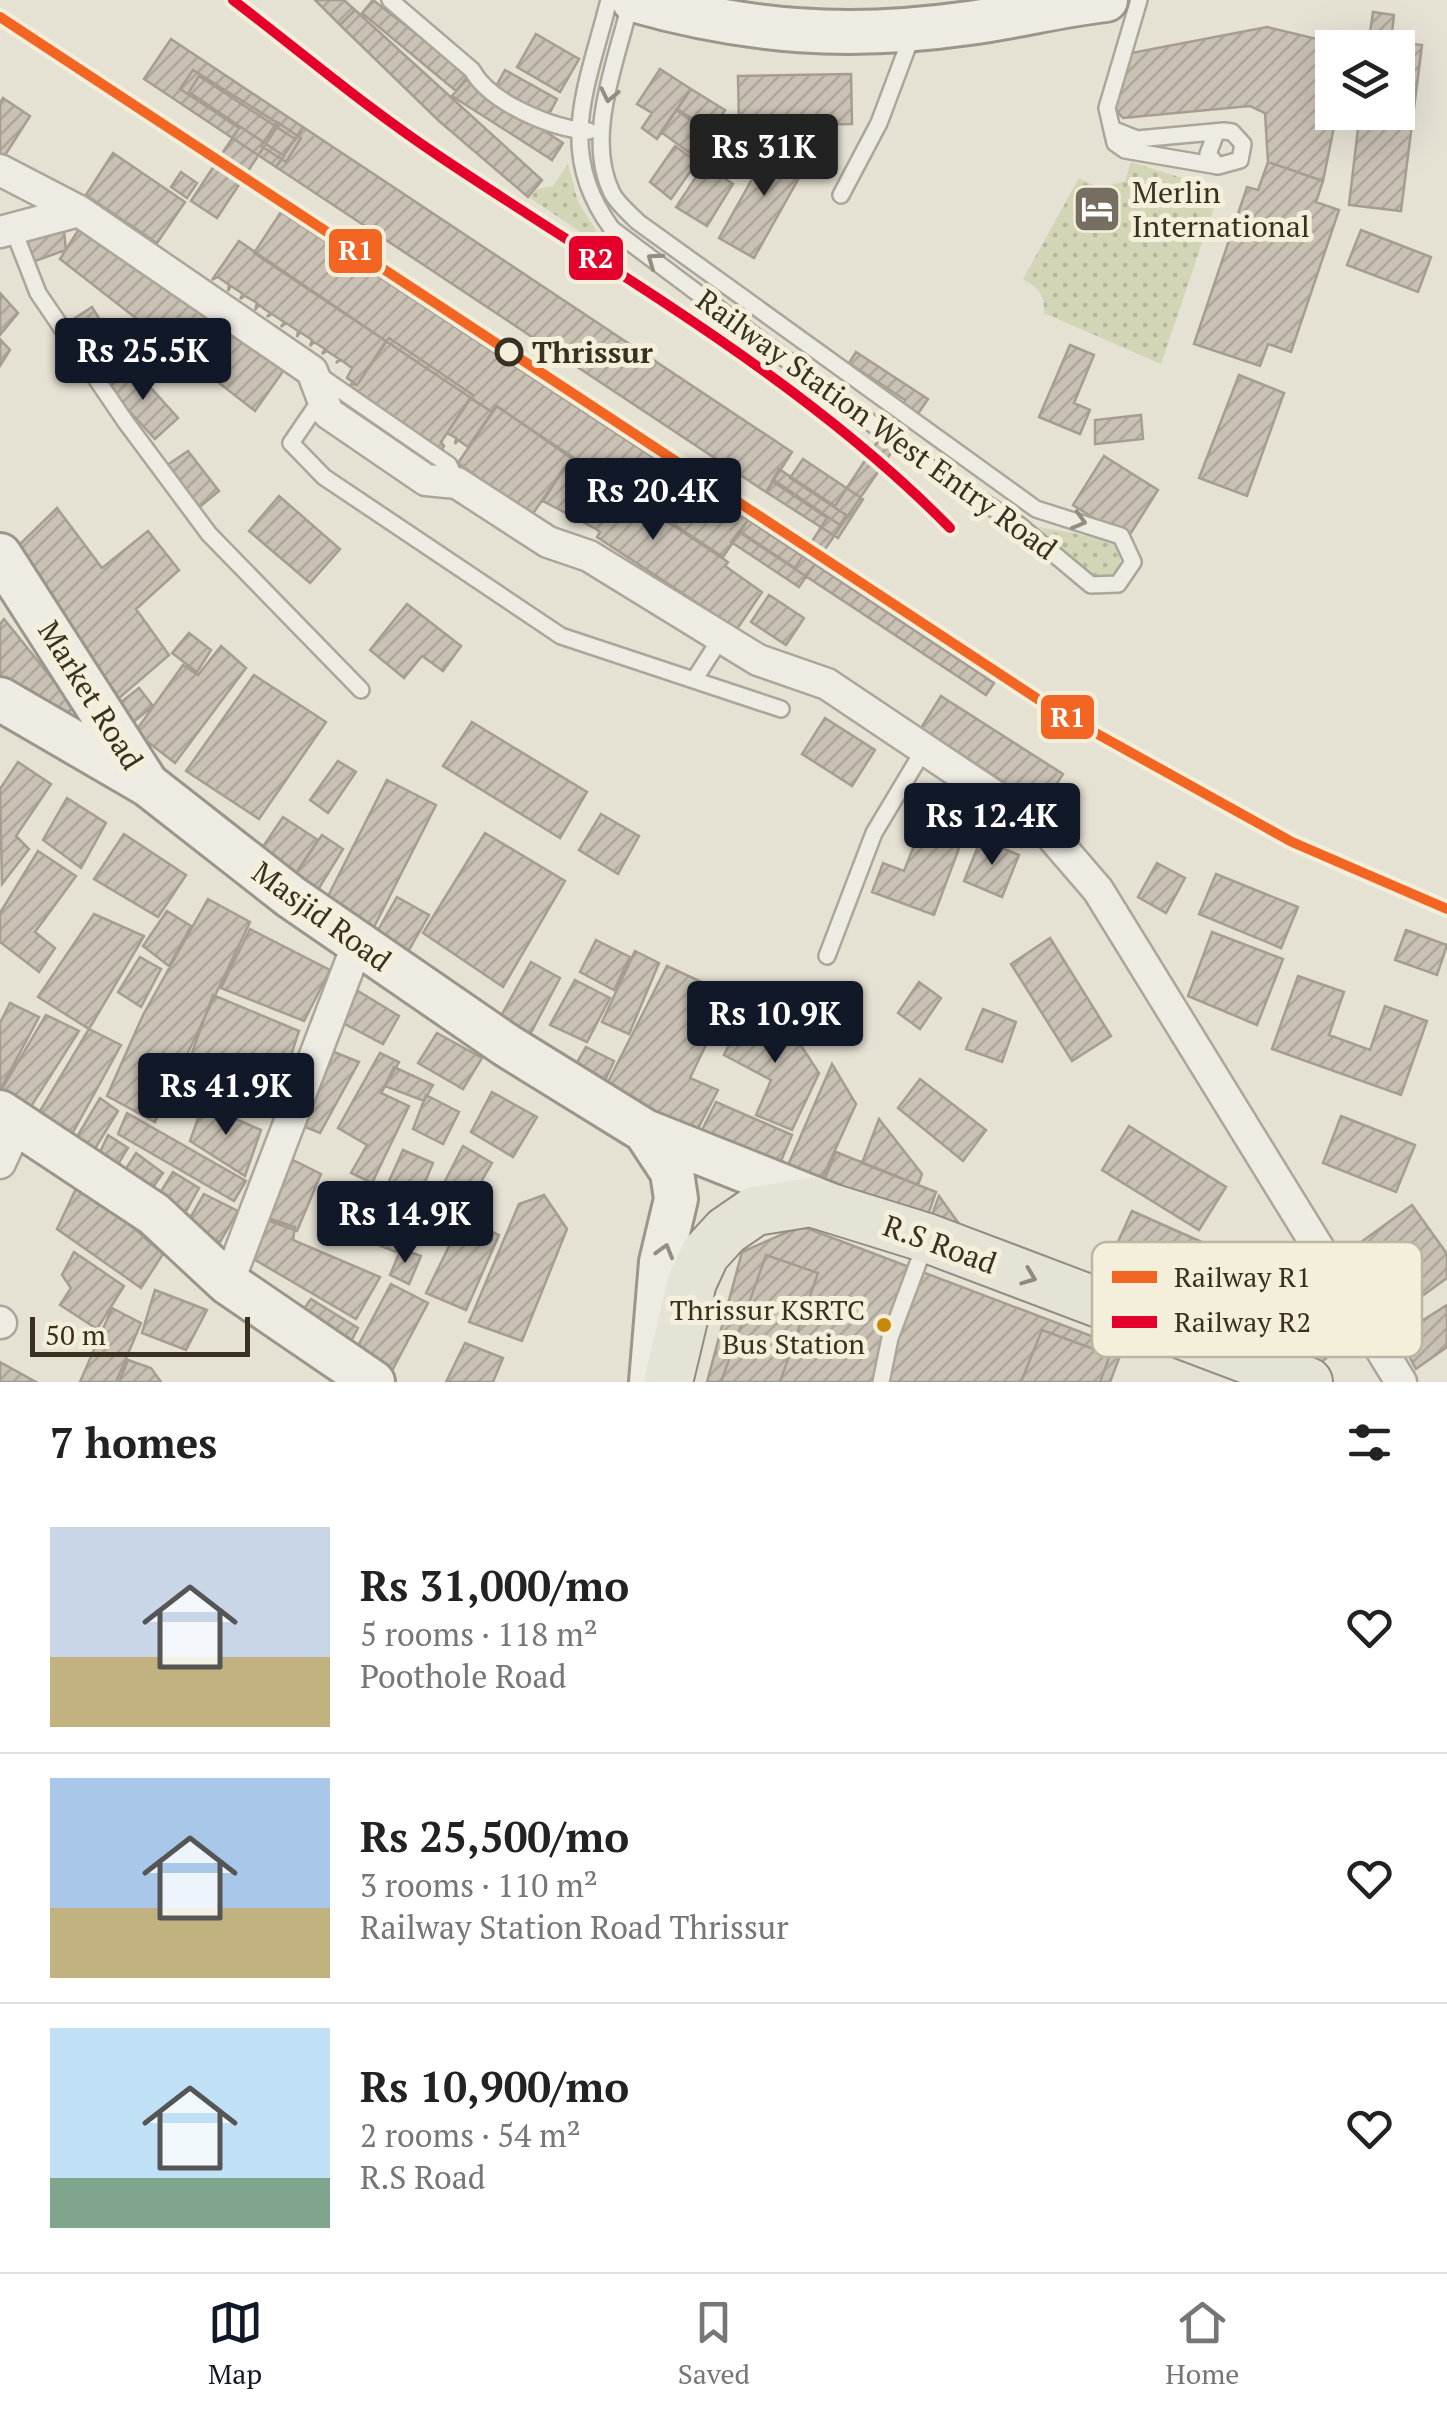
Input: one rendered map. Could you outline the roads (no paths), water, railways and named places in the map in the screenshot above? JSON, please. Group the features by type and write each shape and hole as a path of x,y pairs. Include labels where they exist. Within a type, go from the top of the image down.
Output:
{"main road":[{"name":"R.S Road","path":"668,1382 692,1282 715,1242 738,1221 773,1205 831,1205 1092,1300"},
{"name":"R.S Road","path":"1242,1357 1308,1382"}],"street":[{"path":"632,0 770,31 828,35 968,24 1089,1"},
{"path":"0,170 79,211 317,385 328,414 426,480 457,483 548,542 589,556 758,660 826,684 1048,832 1098,890 1315,1242"},
{"path":"6,230 79,211"},
{"name":"Market Road","path":"0,555 148,786"},
{"name":"Masjid Road","path":"0,699 148,786 358,943 506,1045 645,1131 831,1205"},
{"path":"228,1284 358,943"},
{"path":"0,1163 9,1118 154,1214 228,1284 373,1382"},
{"path":"645,1131 672,1172 676,1199 660,1262 651,1382"},
{"path":"1387,1357 1402,1382"}],"lane":[{"path":"390,0 472,70 479,84 553,128 603,132"},
{"name":"Railway Station West Entry Road","path":"609,0 581,130 578,162 591,201 612,229 938,473 1020,525 1091,585 1109,588 1125,579 1133,562 1121,536 1036,508 638,222 613,195 600,158 632,0"},
{"path":"1108,126 1122,137 1137,140 1232,132 1242,144 1240,160 1234,165 1218,166 1125,150 1115,142 1108,126 1108,108 1139,0"},
{"path":"841,195 879,123 914,28"},
{"path":"1216,133 1208,154 1218,166"},
{"path":"6,230 38,293 125,421 209,534 362,690"},
{"path":"317,385 292,443 324,477 561,636 781,710"},
{"path":"694,680 721,638"},
{"path":"827,956 874,833 923,751"},
{"path":"882,1382 890,1338 927,1238"}],"railway":[{"path":"233,0 413,138 769,375 893,473 950,528"}],"rail line":[{"name":"R2","path":"233,0 413,138 769,375 893,473 950,528"},
{"name":"R1","path":"0,17 1056,711 1292,842 1447,909"}],"place":[{"name":"Merlin International","path":"1097,209"},
{"name":"Thrissur","path":"509,352"},
{"name":"Thrissur KSRTC Bus Station","path":"884,1325"}]}
